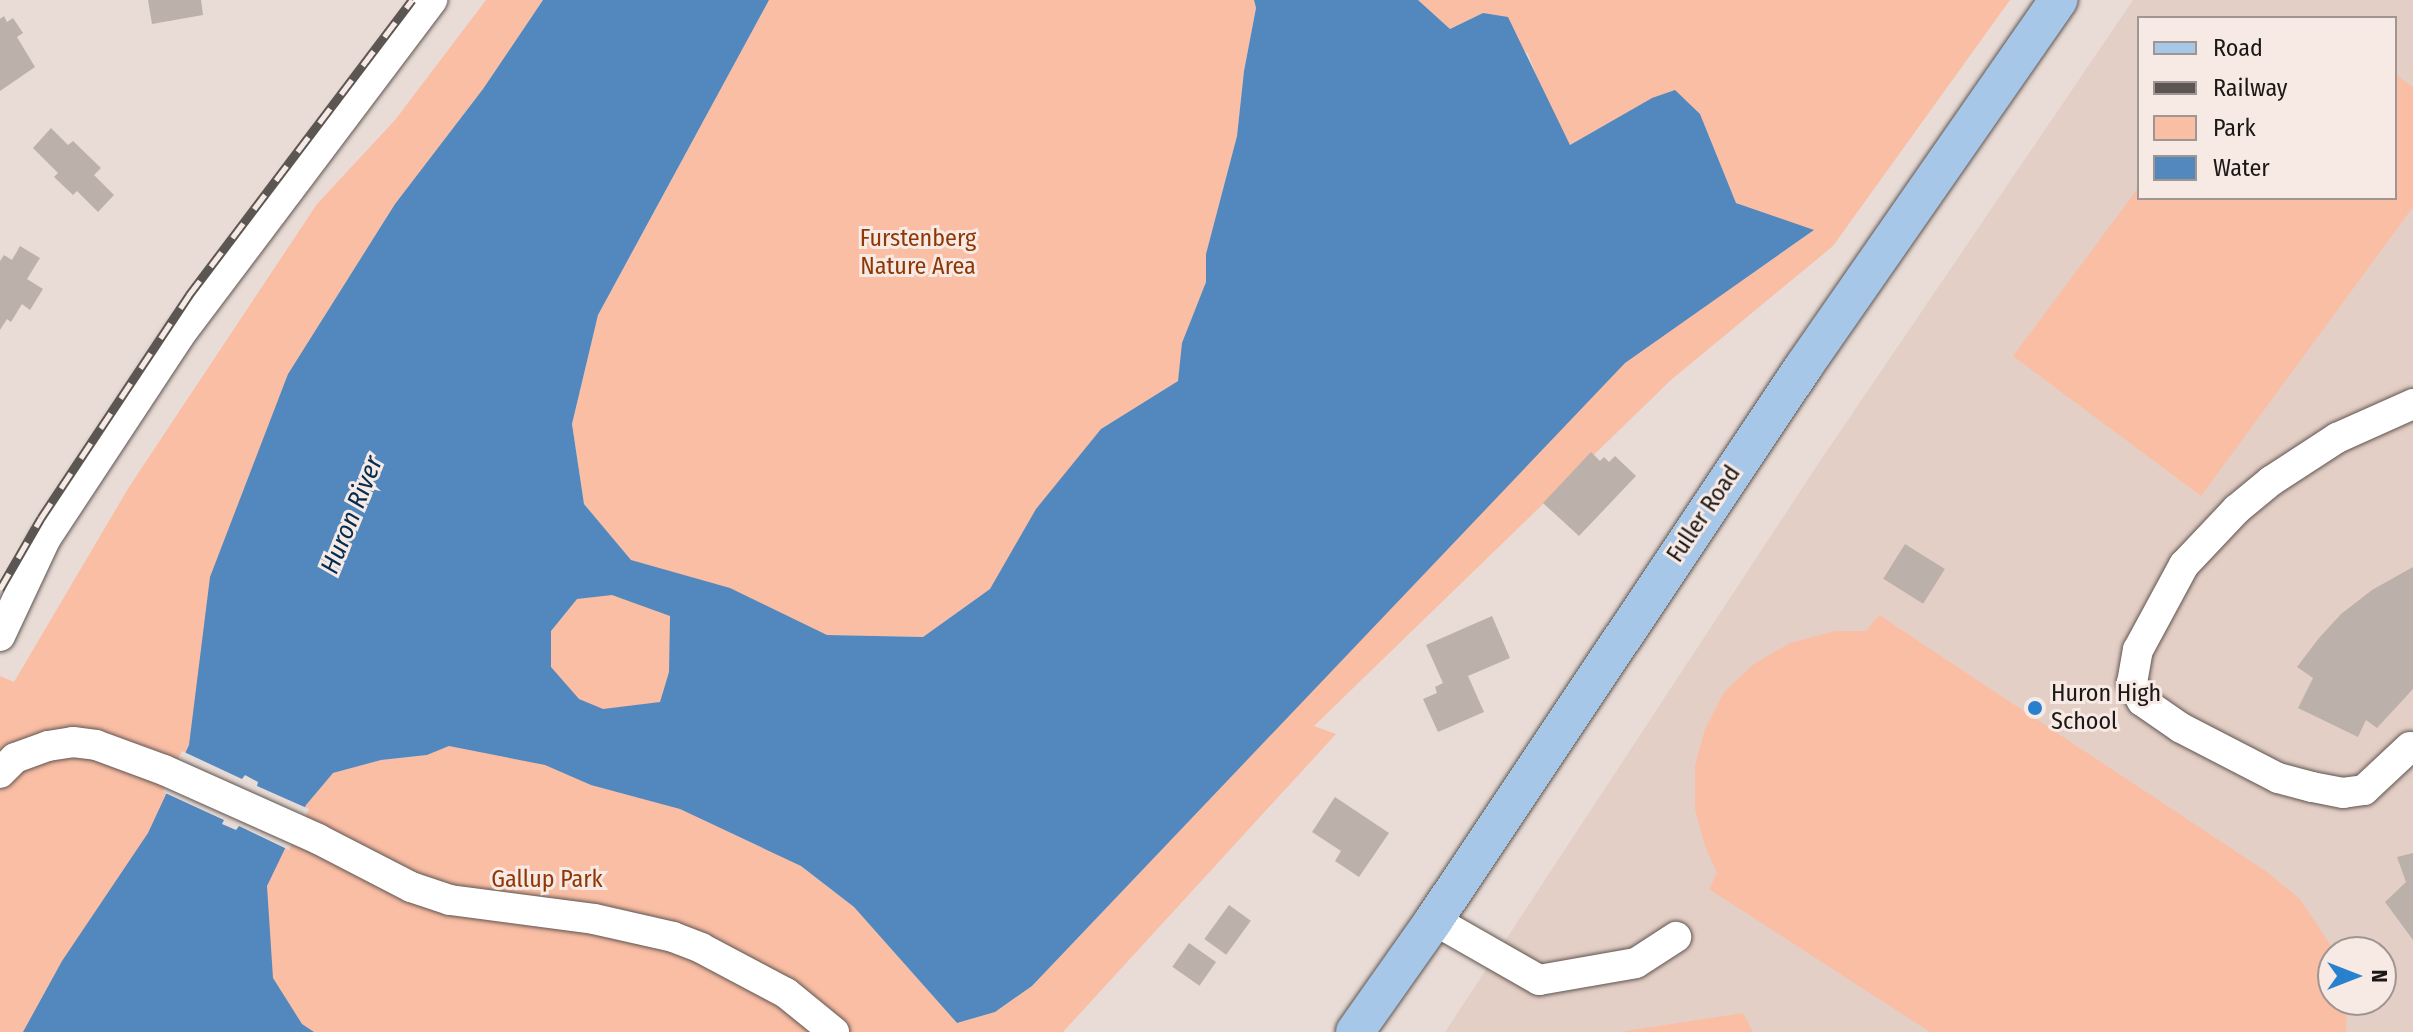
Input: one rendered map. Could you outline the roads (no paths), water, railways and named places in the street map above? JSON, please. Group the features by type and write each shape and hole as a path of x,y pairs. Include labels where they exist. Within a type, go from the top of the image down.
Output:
{"main road":[{"name":"Fuller Road","path":"1355,1032 1434,920 1786,393 2058,0"}],"lane":[{"path":"0,636 46,538 179,336 432,0"},
{"path":"2410,747 2364,790 2343,793 2278,778 2181,728 2142,701 2132,683 2138,650 2193,553 2237,509 2282,474 2337,438 2413,404"},
{"path":"0,773 15,758 48,746 73,742 96,745 164,770 318,839 411,887 450,900 594,919 679,939 744,968 786,993 834,1032"},
{"path":"1434,920 1539,980 1636,963 1676,937"}],"water":[{"name":"Huron River","path":"543,0 769,0 598,315 572,424 584,504 631,560 730,588 827,635 923,637 990,589 1036,509 1101,429 1178,381 1182,343 1206,282 1206,254 1237,136 1244,71 1256,8 1254,0 1418,0 1450,29 1483,13 1508,17 1570,145 1652,98 1675,90 1700,114 1736,203 1814,230 1625,363 1032,986 995,1012 957,1023 854,907 801,866 680,809 591,785 545,765 449,746 427,755 381,760 333,773 306,805 267,886 273,978 302,1024 314,1032 23,1032 62,961 148,833 189,745 210,577 288,374 395,204 483,89","holes":["612,595 670,616 669,672 660,702 603,709 579,699 551,667 551,631 577,599"]}],"railway":[{"path":"0,589 41,518 189,295 412,0"}],"place":[{"name":"Huron High School","path":"2035,708"}],"park label":[{"name":"Furstenberg Nature Area","path":"918,253"},
{"name":"Gallup Park","path":"547,880"}]}
